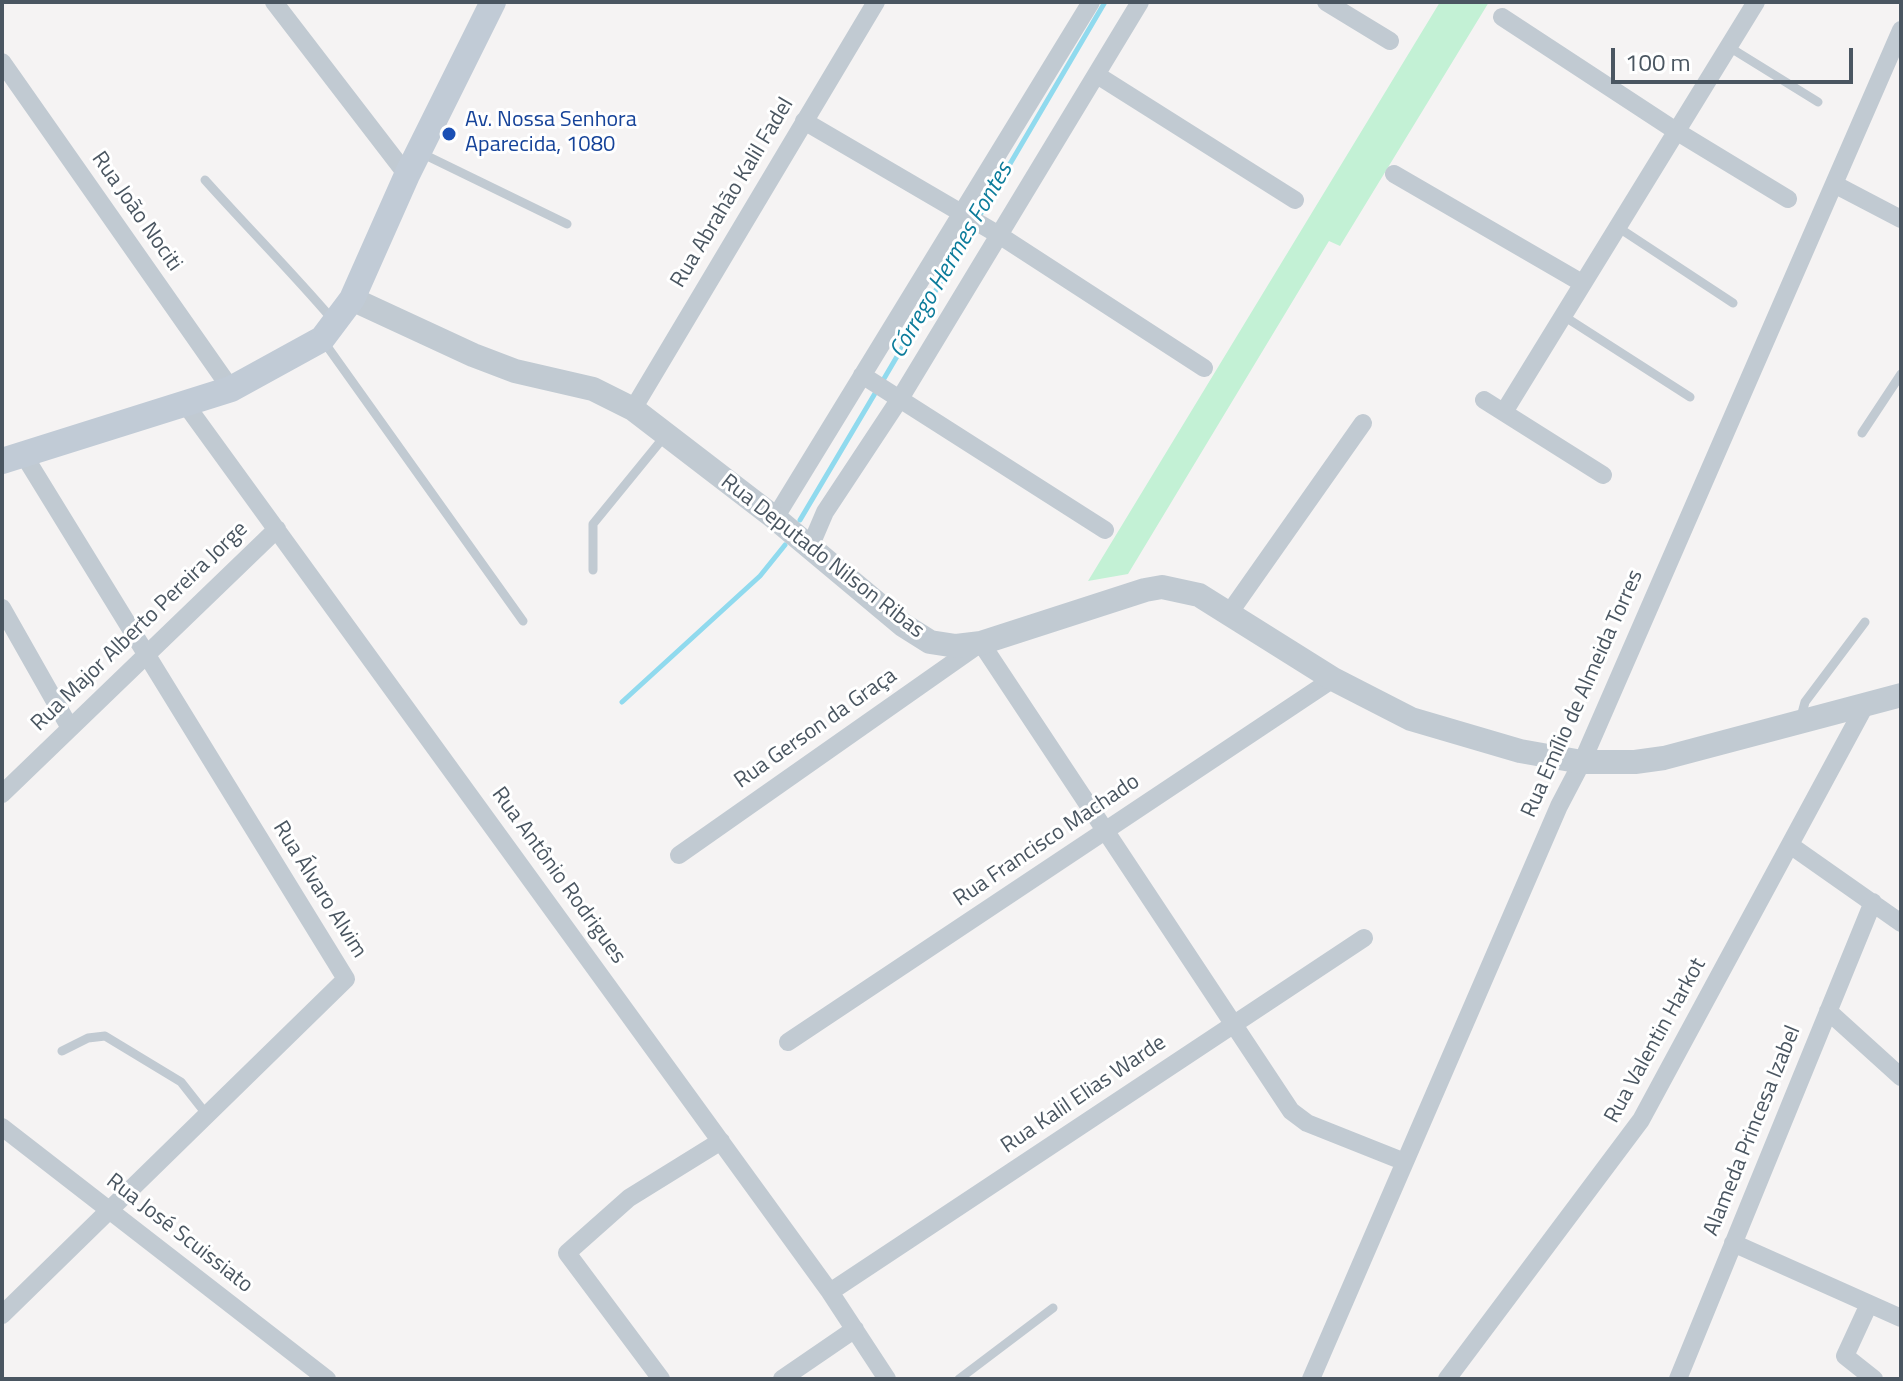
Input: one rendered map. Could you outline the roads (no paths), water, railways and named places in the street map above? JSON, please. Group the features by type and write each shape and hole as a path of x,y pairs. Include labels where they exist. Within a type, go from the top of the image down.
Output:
{"main road":[{"path":"14,459 231,389 329,331 352,299 412,163 493,2"}],"street":[{"path":"274,2 412,163"},
{"name":"Rua Abrahão Kalil Fadel","path":"633,409 876,2"},
{"path":"775,518 1091,2"},
{"path":"810,547 825,512 901,397 1140,2"},
{"path":"1326,2 1390,41"},
{"path":"1504,412 1756,2"},
{"path":"1502,17 1676,131 1788,199"},
{"name":"Rua Emílio de Almeida Torres","path":"1311,1379 1901,30"},
{"name":"Rua João Nociti","path":"2,62 231,389"},
{"path":"1097,75 1295,200"},
{"path":"804,121 999,235 1204,368"},
{"path":"1394,174 1582,283"},
{"path":"1834,184 1901,219"},
{"name":"Rua Deputado Nilson Ribas","path":"352,299 473,355 515,371 593,389 633,409 775,518 916,635 941,645 981,643 1162,587 1199,595 1333,679 1434,728 1520,751 1582,762 1635,762 1664,758 1901,695"},
{"path":"862,375 901,397 1105,530"},
{"path":"1484,400 1603,475"},
{"name":"Rua Antônio Rodrigues","path":"186,405 830,1292 887,1379"},
{"path":"1230,612 1363,423"},
{"name":"Rua Álvaro Alvim","path":"2,1315 346,979 146,654 14,459"},
{"name":"Rua Major Alberto Pereira Jorge","path":"2,794 277,529"},
{"path":"2,608 70,728"},
{"path":"981,643 1233,1025 1299,1118 1405,1162"},
{"name":"Rua Gerson da Graça","path":"679,855 981,643"},
{"name":"Rua Francisco Machado","path":"788,1042 1333,679"},
{"name":"Rua Valentin Harkot","path":"1447,1379 1628,1141 1867,702"},
{"path":"1790,845 1901,923"},
{"name":"Alameda Princesa Izabel","path":"1678,1379 1873,902"},
{"name":"Rua Kalil Elias Warde","path":"830,1292 1364,938"},
{"path":"1828,1011 1901,1077"},
{"name":"Rua José Scuissiato","path":"2,1127 327,1379"},
{"path":"661,1379 567,1253 629,1198 721,1141"},
{"path":"1733,1243 1901,1318"},
{"path":"1869,1304 1845,1356 1874,1379"},
{"path":"782,1379 855,1329"}],"lane":[{"path":"1729,47 1818,102"},
{"path":"412,163 567,224"},
{"path":"205,180 267,249 301,280 329,331 523,621"},
{"path":"1619,228 1733,303"},
{"path":"1562,315 1690,397"},
{"path":"1862,433 1901,374"},
{"path":"593,570 593,524 667,434"},
{"path":"1800,720 1805,702 1865,622"},
{"path":"62,1051 88,1038 105,1036 181,1082 207,1115"},
{"path":"959,1379 1053,1308"}],"waterway":[{"name":"Córrego Hermes Fontes","path":"882,382 1105,2"},
{"name":"Córrego Hermes Fontes","path":"800,520 877,390"},
{"path":"622,702 760,576 785,545"}],"place":[{"name":"Av. Nossa Senhora Aparecida, 1080","path":"449,134"}]}
